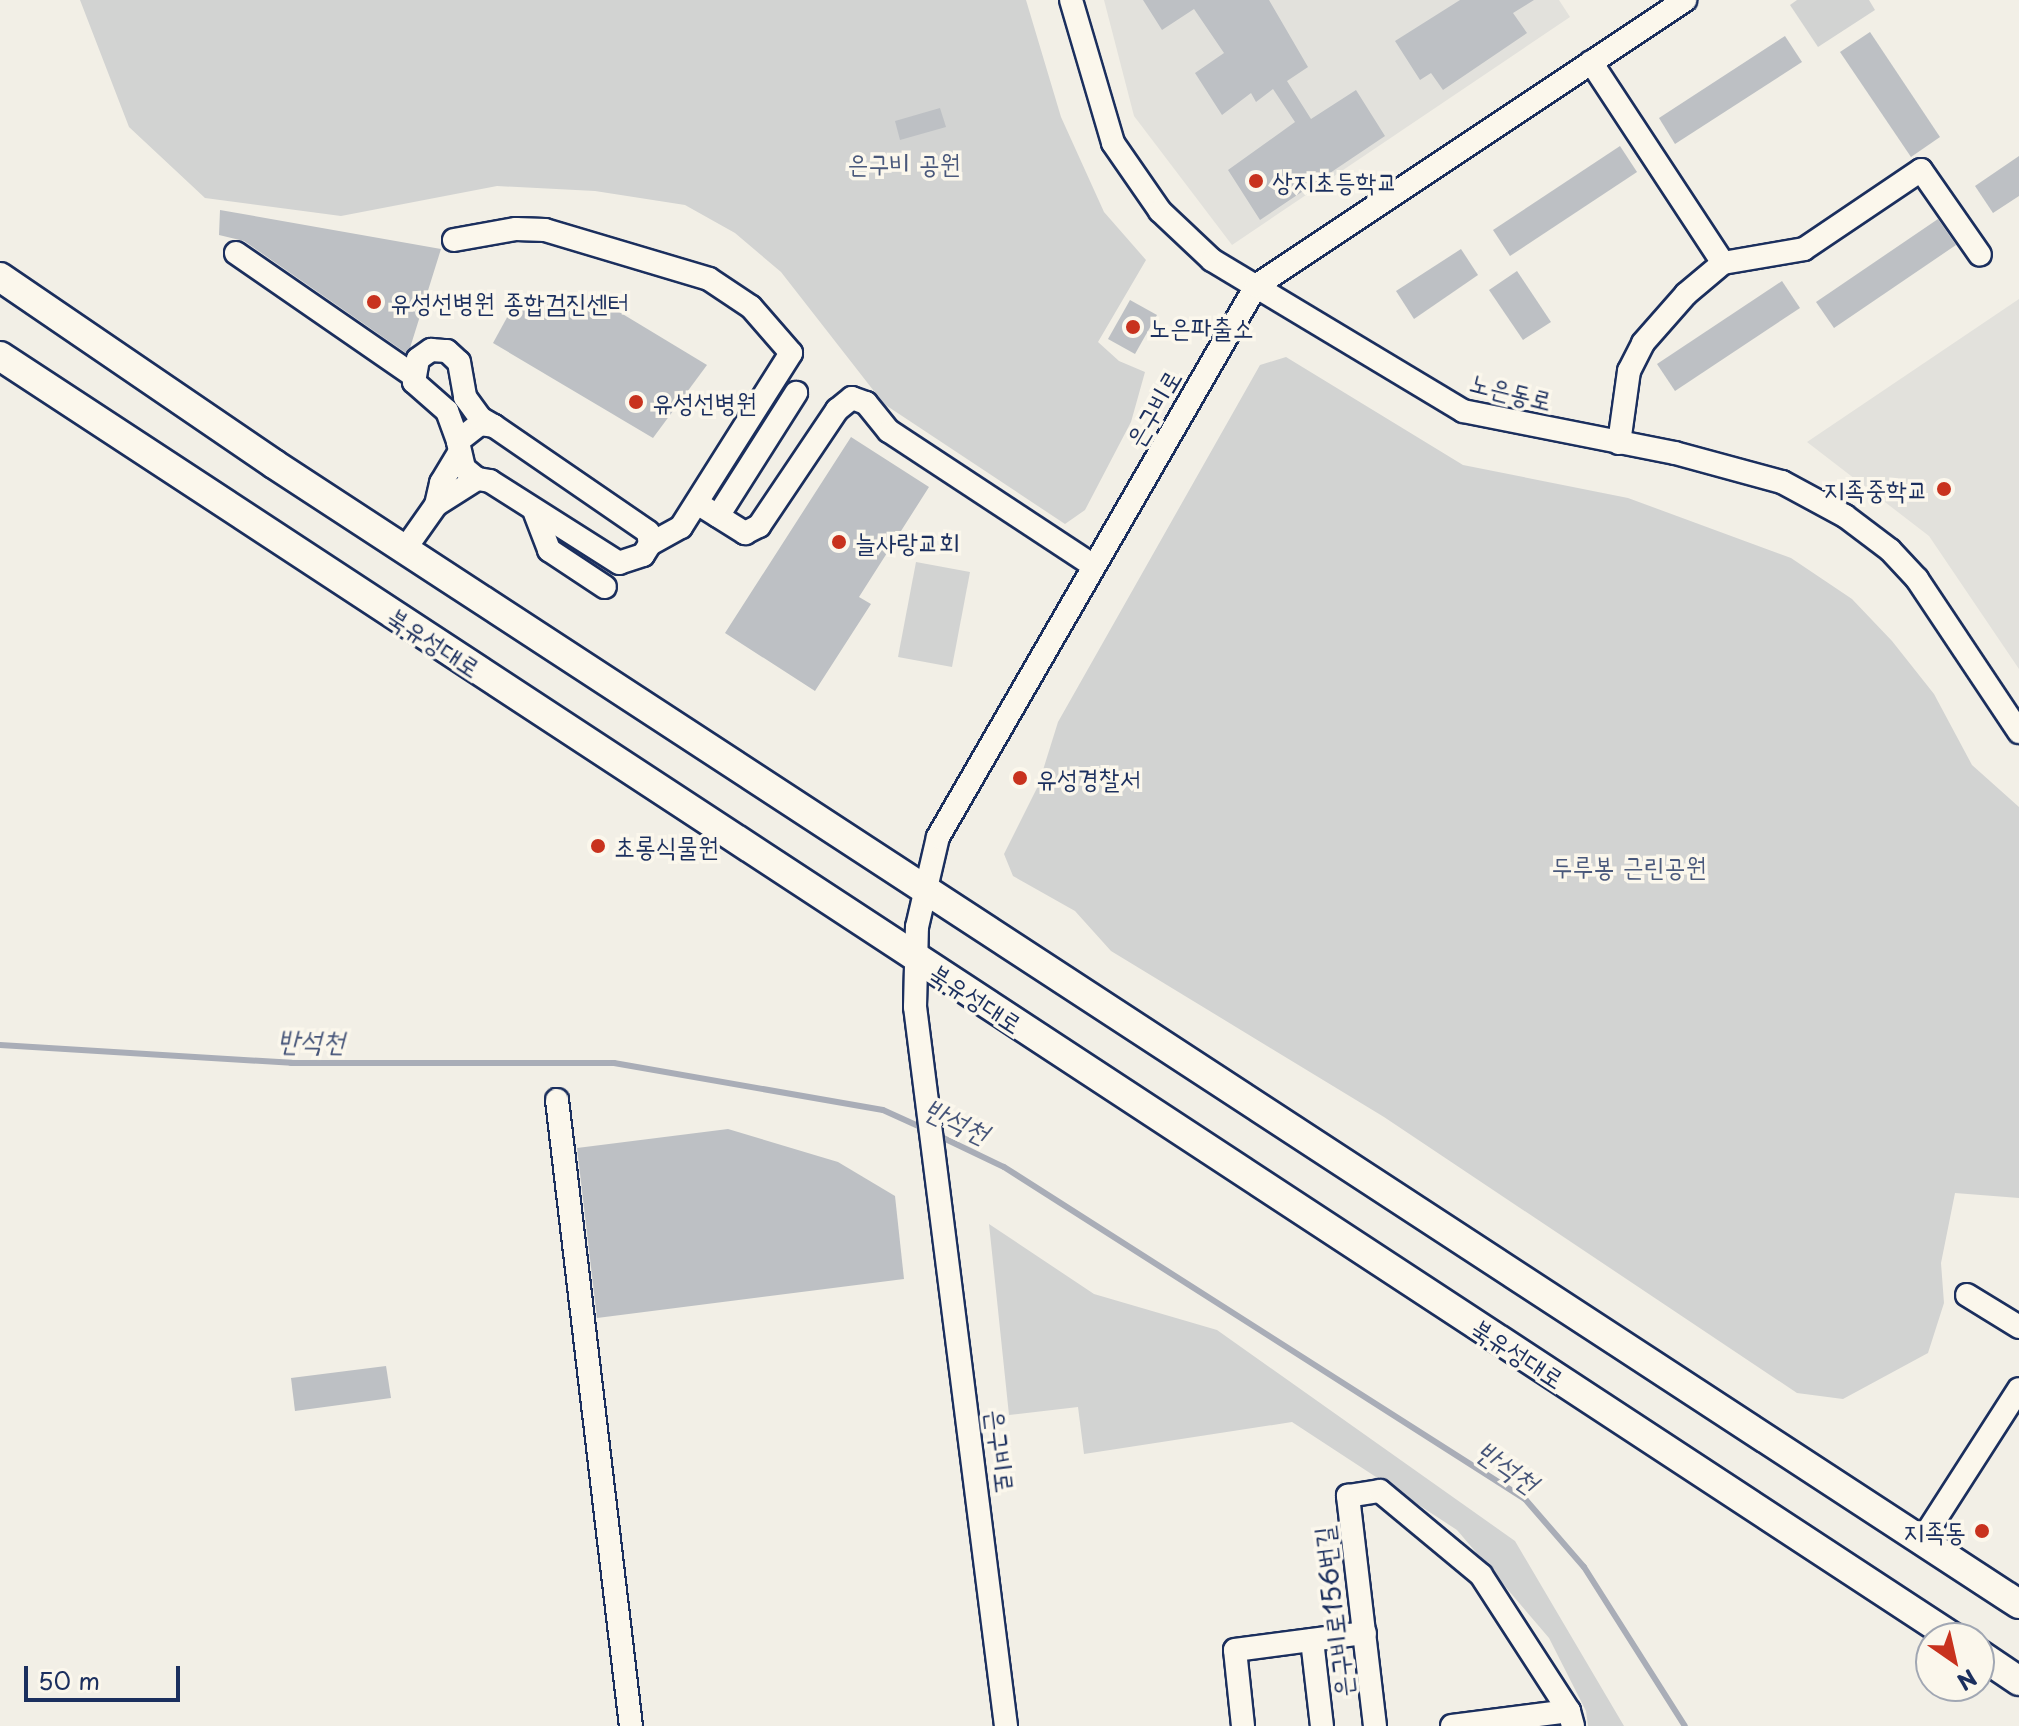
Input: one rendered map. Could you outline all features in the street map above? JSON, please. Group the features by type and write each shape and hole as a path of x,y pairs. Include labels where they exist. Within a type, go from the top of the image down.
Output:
{"main road":[{"path":"0,277 405,549 927,886 2019,1604"},
{"name":"북유성대로","path":"0,356 1930,1622"},
{"path":"1995,1662 2016,1672"}],"street":[{"name":"노은동로","path":"1071,0 1113,143 1133,179 1212,260 1463,411 1619,443 1782,482 1845,516 1890,550 1917,579 2019,732"},
{"name":"은구비로","path":"1006,1726 920,1050 914,958 938,837 1256,286 1685,0"},
{"path":"1591,62 1723,263"},
{"path":"1619,443 1629,371 1643,343 1686,294 1723,263 1804,249 1921,170 1980,255"},
{"path":"436,505 477,479 490,481 535,513 619,563 635,561 649,538 681,527 791,353 751,307 709,279 545,230 516,229 454,240"},
{"path":"236,253 410,366 418,389 447,411 458,448 477,479"},
{"path":"410,366 439,349 454,355 465,397 494,426 649,538"},
{"path":"718,516 796,393"},
{"path":"697,503 745,533 759,526 837,410 852,398 866,403 889,431 1094,566"},
{"path":"405,549 436,505 441,483 458,448 480,424 494,426"},
{"path":"535,513 549,550 605,587"},
{"path":"557,1100 631,1726"},
{"path":"1967,1295 2019,1327"},
{"path":"1922,1540 2019,1389"},
{"name":"은구비로156번길","path":"1375,1726 1348,1496 1380,1491 1481,1575 1571,1718"},
{"path":"1243,1726 1235,1650 1365,1633"},
{"path":"1312,1640 1322,1726"},
{"path":"1452,1726 1571,1718"}],"shaded area":[{"name":"상지초등학교","path":"1104,0 1559,0 1570,17 1232,245 1134,116"},
{"name":"지족중학교","path":"2019,299 2019,669 1929,536 1807,442"}],"green space":[{"name":"은구비 공원","path":"80,0 1026,0 1061,117 1104,212 1146,260 1098,342 1119,361 1145,372 1131,422 1085,510 1065,524 884,404 781,272 735,233 685,205 595,191 497,186 341,216 205,198 129,127"},
{"path":"1797,0 1869,0 1875,10 1818,47 1790,5"},
{"name":"두루봉 근린공원","path":"1286,357 1463,465 1628,498 1791,558 1852,599 1892,641 1934,694 1972,765 2019,807 2019,1198 1955,1193 1941,1263 1944,1303 1928,1353 1843,1399 1797,1393 1384,1117 1111,951 1075,911 1013,876 1004,854 1038,786 1058,722 1260,365"},
{"path":"916,562 970,572 952,667 898,657"},
{"path":"989,1224 1094,1294 1217,1330 1515,1541 1624,1726 1588,1726 1586,1711 1549,1638 1457,1530 1292,1422 1084,1454 1078,1407 1009,1415"}],"building":[{"path":"1143,0 1269,0 1308,67 1287,81 1311,119 1356,90 1385,136 1260,220 1228,170 1295,122 1273,89 1256,102 1251,93 1222,115 1195,73 1224,53 1194,9 1162,30"},
{"path":"1460,0 1534,0 1513,13 1527,33 1443,90 1431,73 1420,80 1395,41"},
{"path":"1870,32 1940,137 1911,157 1840,52"},
{"path":"1785,36 1802,62 1675,144 1659,118"},
{"path":"940,108 946,127 900,140 895,121"},
{"path":"1620,146 1637,172 1510,256 1493,230"},
{"path":"2019,156 2019,196 1993,213 1975,186"},
{"name":"유성선병원 종합검진센터","path":"220,210 441,249 410,348 406,353 244,241 219,235"},
{"path":"1938,219 1956,245 1834,328 1816,302"},
{"path":"1461,249 1478,275 1414,319 1396,291"},
{"path":"1517,271 1551,322 1523,340 1489,290"},
{"path":"1782,281 1800,308 1675,391 1657,364"},
{"name":"노은파출소","path":"1130,300 1157,315 1135,354 1108,339"},
{"name":"유성선병원","path":"515,303 611,307 707,365 653,438 493,343"},
{"name":"늘사랑교회","path":"851,437 929,487 859,597 871,604 815,691 725,633"},
{"path":"728,1129 838,1162 895,1196 904,1279 597,1318 577,1148"},
{"path":"386,1366 391,1398 295,1411 291,1378"}],"waterway":[{"name":"반석천","path":"0,1045 291,1063 614,1063 883,1110 925,1129"},
{"name":"반석천","path":"935,1134 1004,1167 1525,1499 1584,1567 1685,1726"}],"place":[{"name":"상지초등학교","path":"1256,181"},
{"name":"유성선병원 종합검진센터","path":"374,302"},
{"name":"노은파출소","path":"1133,327"},
{"name":"유성선병원","path":"636,402"},
{"name":"지족중학교","path":"1944,489"},
{"name":"늘사랑교회","path":"839,542"},
{"name":"유성경찰서","path":"1020,778"},
{"name":"초롱식물원","path":"598,846"},
{"name":"지족동","path":"1982,1531"}]}
